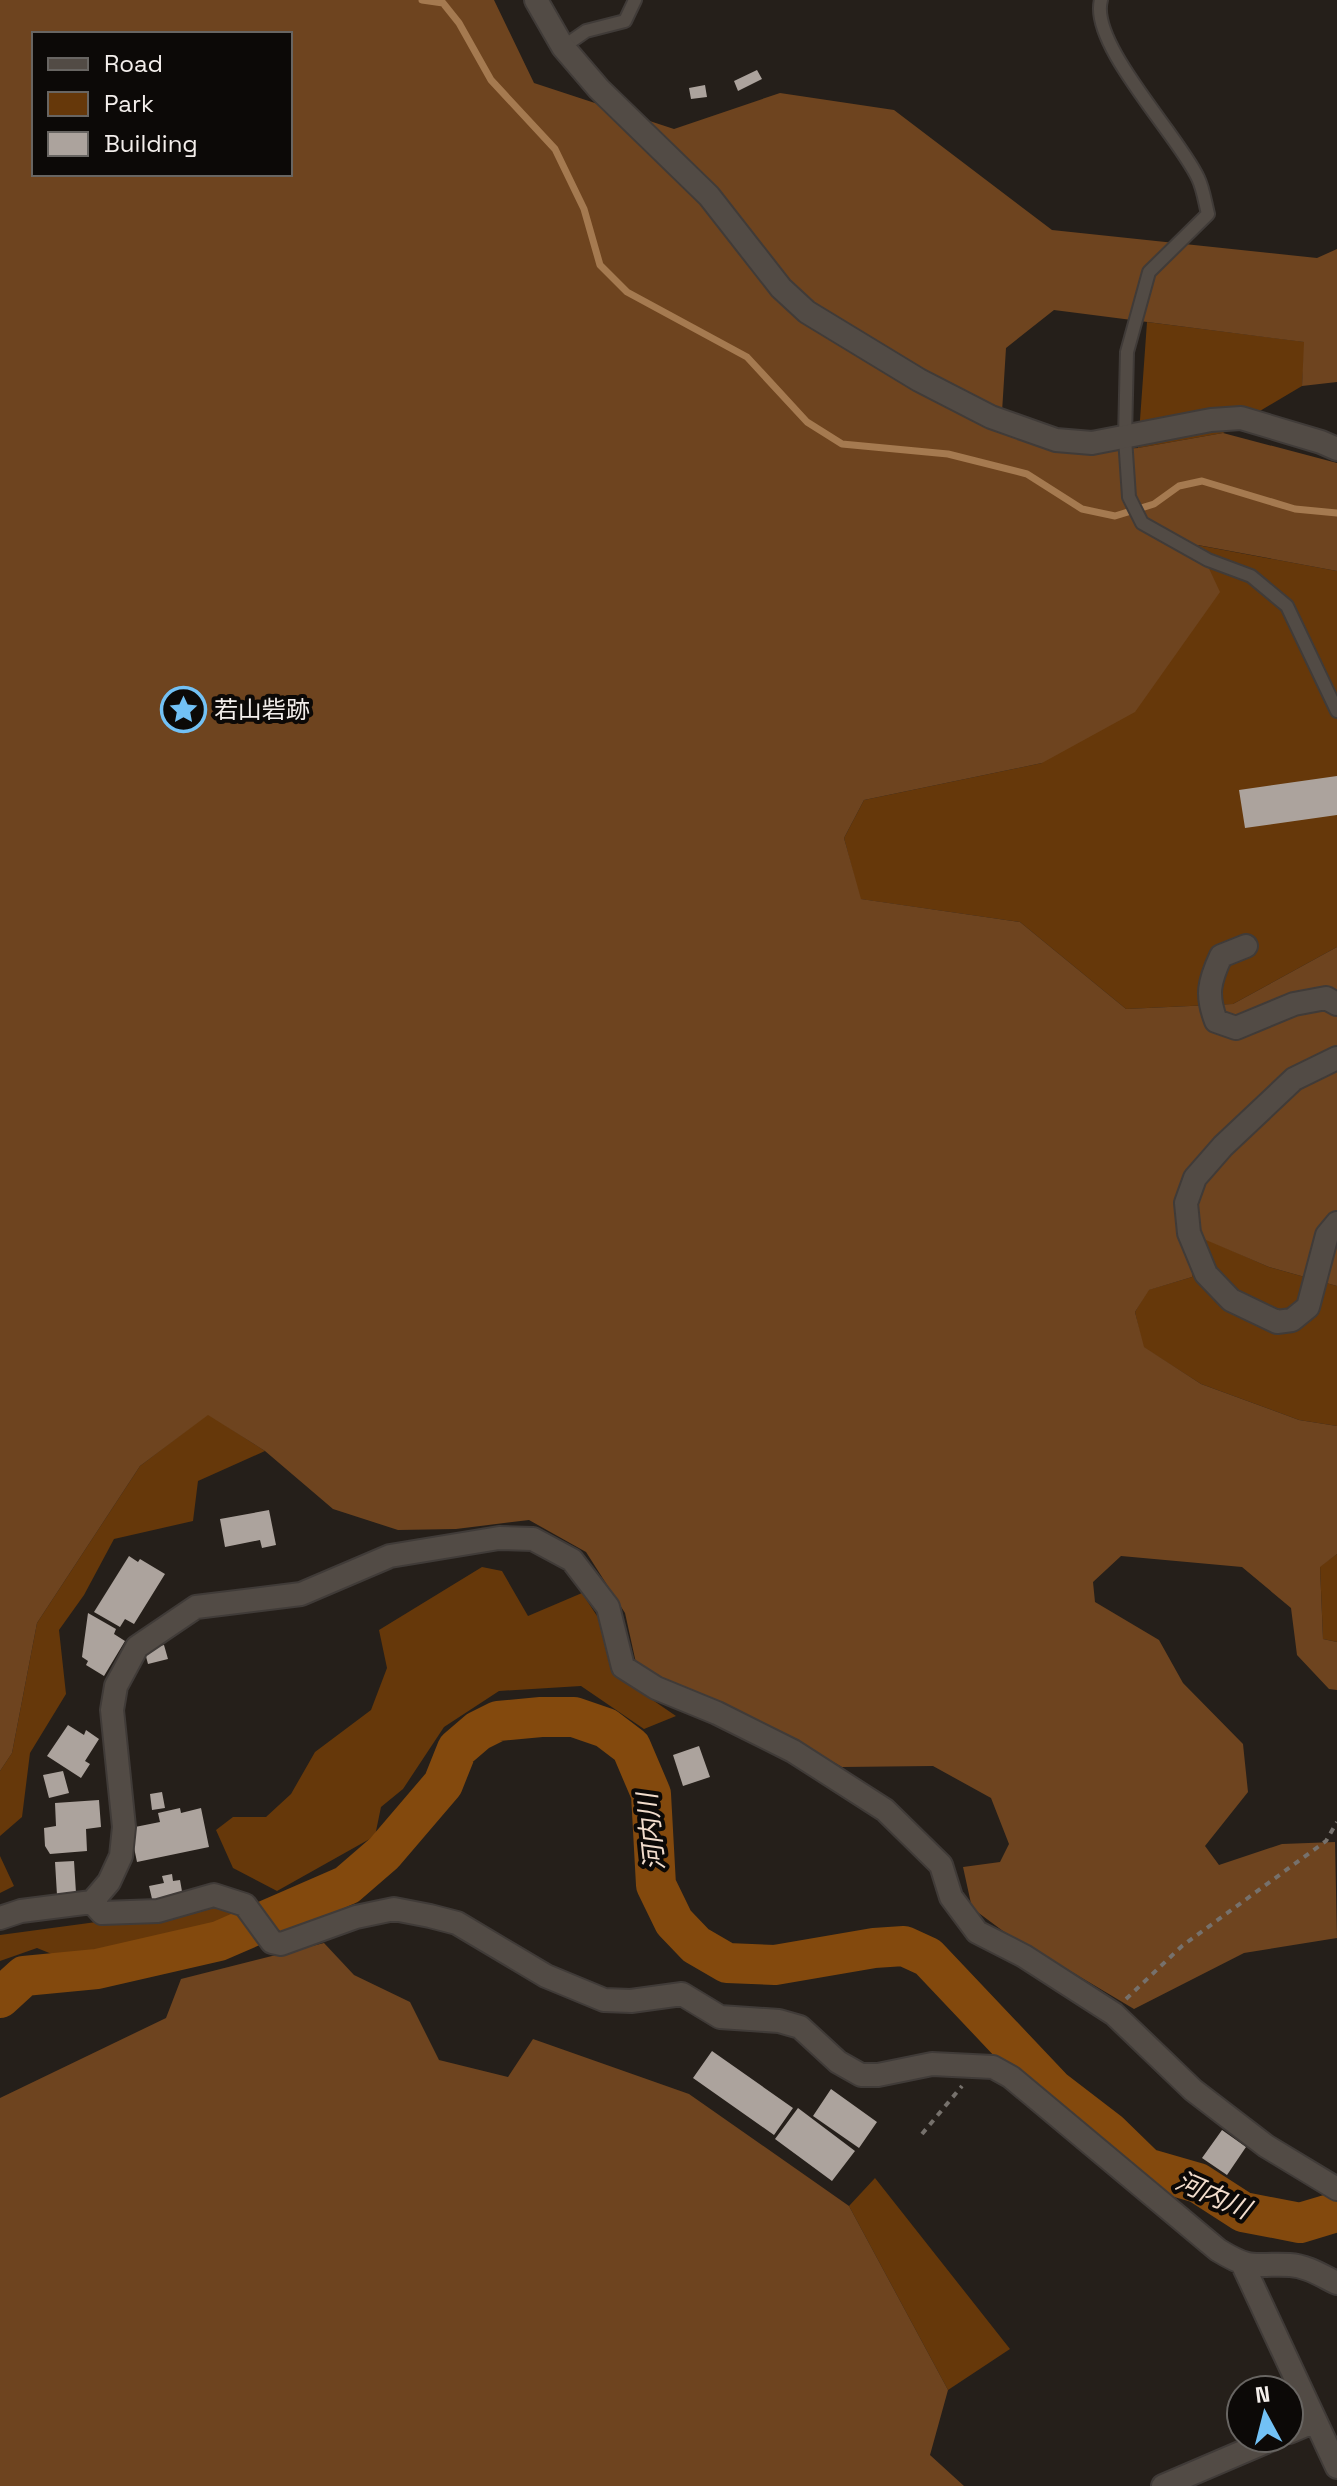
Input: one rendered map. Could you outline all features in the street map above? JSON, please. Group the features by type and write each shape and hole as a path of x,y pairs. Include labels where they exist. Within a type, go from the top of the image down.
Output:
{"street":[{"path":"536,0 563,47 599,89 709,196 781,288 807,312 919,380 991,417 1056,440 1092,443 1160,429 1241,418 1337,449"},
{"path":"1246,946 1221,956 1214,972 1208,1002 1216,1021 1236,1028 1294,1004 1326,998 1337,1004"},
{"path":"1337,1058 1294,1079 1223,1146 1195,1178 1186,1203 1189,1233 1206,1274 1231,1300 1277,1322 1292,1320 1308,1307 1327,1235 1337,1223"},
{"path":"0,1918 21,1911 92,1902 109,1882 121,1856 124,1827 112,1710 116,1686 137,1647 196,1607 301,1594 390,1556 499,1538 533,1539 572,1560 608,1607 623,1667 656,1688 717,1713 793,1751 885,1810 941,1865 951,1897 977,1932 1024,1956 1114,2014 1193,2090 1266,2146 1337,2189"},
{"path":"92,1902 102,1913 158,1911 214,1895 245,1905 272,1942 281,1944 356,1917 394,1909 457,1923 546,1976 604,2000 631,2001 682,1994 720,2017 779,2021 800,2027 838,2062 861,2075 878,2075 932,2064 993,2067 1011,2077 1218,2250 1243,2265 1290,2265 1305,2268 1337,2283"},
{"path":"1243,2265 1337,2467"},
{"path":"1305,2425 1315,2421"},
{"path":"1163,2486 1238,2454"}],"lane":[{"path":"563,47 586,31 625,21 635,0"},
{"path":"1101,0 1098,11 1120,63 1198,178 1208,214 1149,272 1127,352 1125,438 1129,497 1142,523 1208,560 1251,576 1287,606 1337,711"}],"path":[{"path":"1114,2014 1135,1988 1182,1946 1326,1841 1337,1822"},
{"path":"922,2134 979,2066"}],"green space":[{"path":"1147,322 1305,342 1302,386 1223,433 1138,448"},
{"path":"1197,545 1337,571 1337,947 1233,1004 1126,1009 1020,922 860,899 844,838 864,800 1042,763"},
{"path":"1199,1236 1269,1267 1337,1286 1337,1426 1299,1420 1201,1384 1143,1347 1135,1312 1148,1290 1192,1277"},
{"path":"208,1414 265,1451 198,1481 193,1521 114,1539 84,1595 59,1630 66,1694 30,1753 22,1817 0,1836 0,1771 12,1753 37,1623 140,1466"},
{"path":"1337,1554 1337,1642 1323,1639 1320,1566"},
{"path":"482,1567 502,1571 528,1616 582,1593 599,1619 613,1673 676,1716 644,1729 581,1686 499,1691 444,1727 403,1789 381,1807 375,1836 277,1891 233,1868 216,1830 233,1817 266,1817 291,1794 315,1752 371,1710 387,1668 379,1630"},
{"path":"0,1856 14,1886 0,1893"},
{"path":"215,1906 233,1914 201,1936 74,1963 37,1948 0,1961 0,1935"},
{"path":"875,2178 1010,2349 948,2390 849,2206"}],"shaded area":[{"path":"0,0 494,0 534,83 674,129 780,93 894,110 1052,230 1317,258 1337,249 1337,382 1302,386 1304,342 1054,310 1006,348 1002,412 1066,452 1138,448 1223,433 1337,463 1337,571 1198,545 1220,592 1135,712 1042,763 864,800 844,838 861,899 1020,922 1126,1009 1233,1004 1337,947 1337,1286 1269,1267 1199,1237 1192,1277 1149,1290 1135,1312 1144,1347 1201,1384 1299,1420 1337,1426 1337,1554 1320,1567 1323,1639 1337,1642 1337,1690 1329,1689 1297,1655 1291,1608 1242,1567 1121,1556 1093,1582 1095,1602 1159,1640 1183,1683 1243,1744 1248,1792 1205,1846 1219,1865 1282,1844 1335,1842 1337,1938 1244,1953 1134,2009 1003,1931 972,1908 963,1867 1000,1862 1009,1844 991,1798 933,1766 842,1767 768,1725 636,1663 625,1613 586,1552 529,1520 456,1529 398,1530 333,1509 265,1451 208,1415 140,1466 37,1623 12,1753 0,1771"},
{"path":"324,1943 354,1975 410,2002 439,2060 508,2077 533,2039 689,2094 849,2206 948,2390 930,2455 964,2486 0,2486 0,2098 166,2018 181,1979"}],"building":[{"path":"757,70 762,79 738,91 734,81"},
{"path":"705,85 707,97 691,99 689,88"},
{"path":"1337,776 1337,815 1245,828 1239,790"},
{"path":"269,1510 276,1545 262,1548 260,1540 225,1547 220,1519"},
{"path":"129,1556 165,1574 134,1624 125,1619 120,1627 94,1612"},
{"path":"88,1613 116,1629 114,1634 125,1641 104,1676 86,1665 88,1661 82,1657"},
{"path":"164,1645 168,1659 148,1664 144,1649"},
{"path":"68,1725 84,1735 86,1730 99,1739 85,1761 90,1764 81,1778 47,1756"},
{"path":"699,1746 710,1777 683,1786 673,1755"},
{"path":"63,1771 69,1793 49,1798 43,1775"},
{"path":"162,1792 165,1808 152,1810 150,1794"},
{"path":"99,1800 101,1827 86,1829 87,1851 50,1854 45,1846 44,1828 56,1826 55,1803"},
{"path":"180,1808 181,1813 201,1808 209,1847 137,1862 130,1828 160,1822 158,1813"},
{"path":"74,1861 76,1893 57,1895 55,1862"},
{"path":"172,1874 173,1881 180,1880 183,1897 153,1903 149,1886 164,1883 162,1876"},
{"path":"712,2051 793,2108 774,2135 693,2078"},
{"path":"831,2089 877,2122 859,2148 813,2116"},
{"path":"798,2108 855,2151 832,2181 775,2139"},
{"path":"1222,2130 1246,2147 1227,2175 1202,2158"}],"waterway":[{"path":"422,0 443,3 459,23 491,80 555,149 584,209 600,265 627,292 747,357 807,422 842,444 948,454 1027,474 1082,509 1115,516 1154,504 1179,486 1202,481 1295,509 1337,513"},
{"name":"河内川","path":"0,1998 24,1976 97,1969 219,1941 347,1885 384,1853 443,1784 457,1749 478,1731 498,1721 574,1717 606,1728 631,1747 651,1794 656,1885 674,1922 696,1945 727,1963 775,1965 904,1946 928,1957 1053,2089 1109,2132 1146,2168 1198,2183 1243,2212 1300,2223 1337,2212"}],"place":[{"name":"若山砦跡","path":"183,709"}]}
